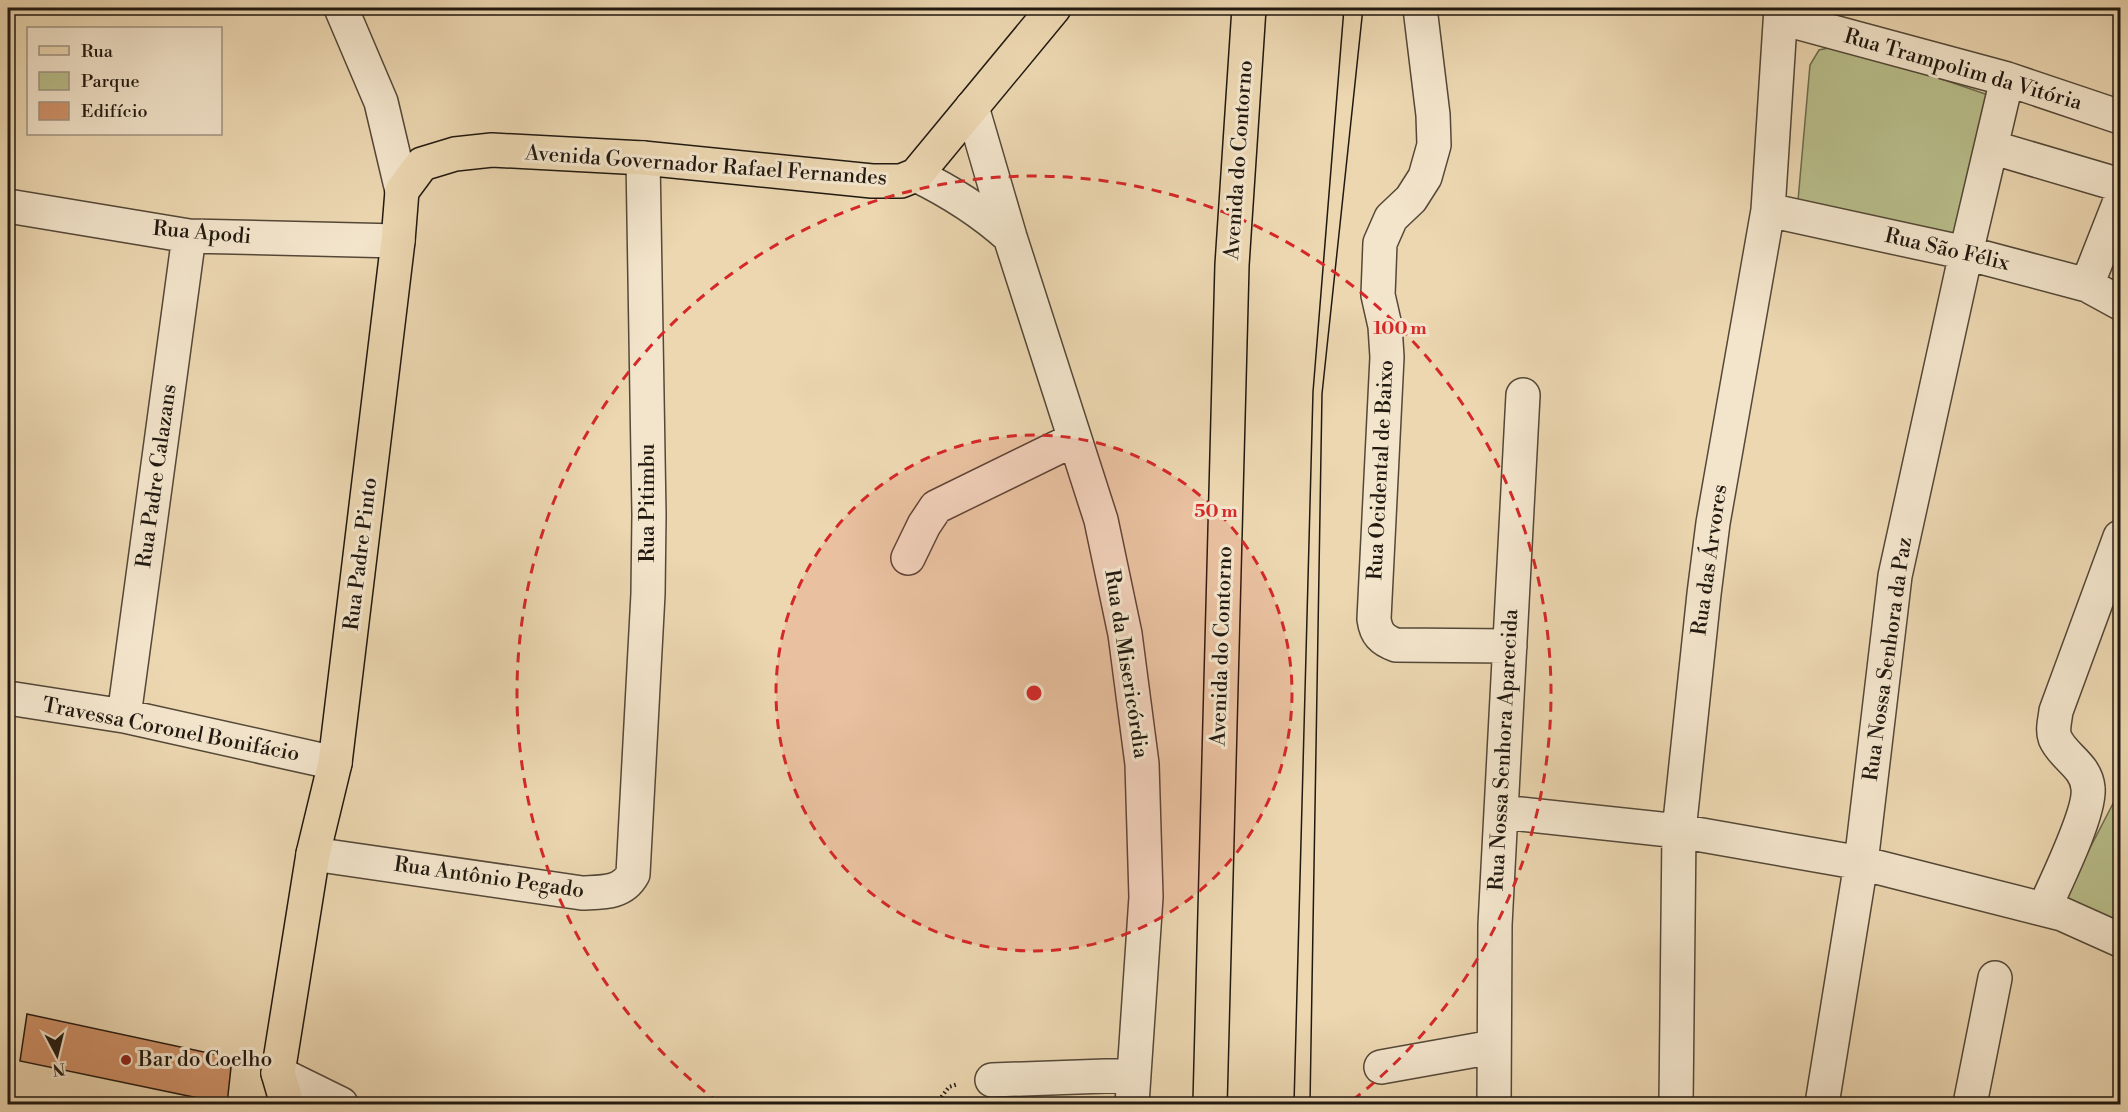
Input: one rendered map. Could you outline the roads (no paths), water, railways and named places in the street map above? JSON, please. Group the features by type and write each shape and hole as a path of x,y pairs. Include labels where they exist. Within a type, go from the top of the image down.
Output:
{"main road":[{"name":"Avenida Governador Rafael Fernandes","path":"402,191 422,164 455,153 492,150 643,158 872,181 901,181 916,175 1054,8"},
{"name":"Avenida do Contorno","path":"1210,1104 1232,265 1249,8"},
{"name":"Rua Padre Pinto","path":"287,1104 278,1073 313,854 335,763 398,241 402,191"}],"street":[{"name":"Rua Padre Pinto","path":"341,8 381,102 402,191"},
{"name":"Rua Ocidental de Baixo","path":"1420,8 1433,115 1434,145 1425,177 1411,199 1391,218 1380,243 1378,295 1386,327 1387,357 1375,629 1386,641 1396,645 1510,646"},
{"name":"Rua Trampolim da Vitória","path":"1781,13 2007,79 2121,117"},
{"name":"Rua das Árvores","path":"1676,1104 1679,831 1713,523 1768,210 1781,13"},
{"name":"Rua Nossa Senhora da Paz","path":"1830,1104 1895,576 2007,79"},
{"name":"Rua da Misericórdia","path":"972,107 1010,237 1101,520 1125,634 1142,764 1146,897 1133,1090"},
{"path":"1991,147 2121,185"},
{"name":"Rua Pitimbu","path":"636,848 648,594 649,503 643,158"},
{"path":"916,175 971,205 1010,237"},
{"path":"2087,285 2121,201"},
{"name":"Rua Apodi","path":"8,206 189,236 398,241"},
{"name":"Rua São Félix","path":"1768,210 1966,254 2087,285 2121,303"},
{"name":"Rua Padre Calazans","path":"124,716 189,236"},
{"name":"Rua Nossa Senhora Aparecida","path":"1494,1104 1495,925 1523,395"},
{"path":"908,558 924,525 936,507 1075,439"},
{"path":"2053,912 2083,816 2088,788 2081,767 2054,738 2056,711 2121,537"},
{"name":"Travessa Coronel Bonifácio","path":"8,698 124,716 335,763"},
{"path":"1502,812 1679,831 1861,863 2053,912 2121,940"},
{"name":"Rua Antônio Pegado","path":"313,854 582,892 608,892 619,889 629,882 633,874 636,848"},
{"path":"1970,1104 1995,978"},
{"path":"1381,1066 1493,1047"},
{"path":"278,1073 341,1104"},
{"path":"992,1080 1133,1090"}],"tram line":[{"path":"1294,1104 1313,392 1344,8"},
{"path":"1310,1104 1322,394 1363,8"}],"place":[{"name":"Bar do Coelho","path":"126,1060"}]}
